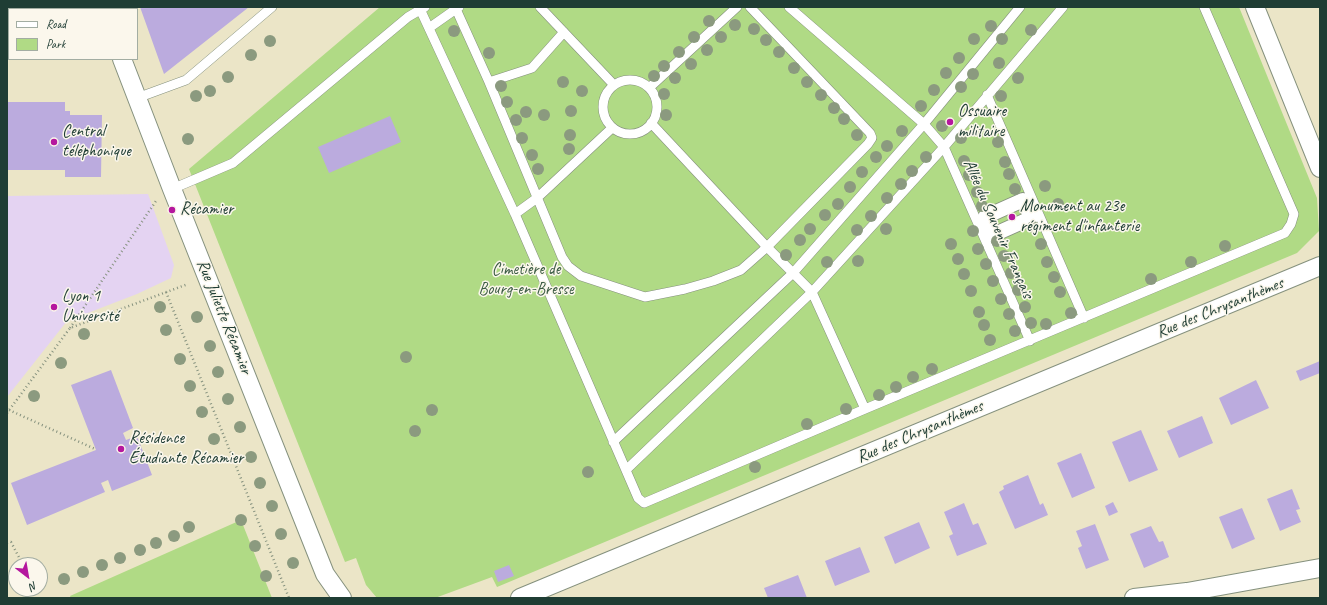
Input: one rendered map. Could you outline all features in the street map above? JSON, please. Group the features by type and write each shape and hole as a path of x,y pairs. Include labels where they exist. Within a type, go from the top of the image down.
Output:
{"street":[{"path":"1255,7 1320,168"},
{"name":"Rue Juliette Récamier","path":"122,60 172,189 326,574 342,598"},
{"name":"Rue des Chrysanthèmes","path":"520,598 1320,266"},
{"path":"1134,598 1187,592 1320,568"},
{"name":"Rue Juliette Récamier","path":"326,574 327,598"}],"lane":[{"path":"137,98 186,80 272,7"},
{"path":"540,7 614,85"},
{"path":"649,88 737,7"},
{"path":"429,28 457,8 562,257 568,266 581,276 645,297 685,289 713,281 741,270 767,247 868,144 872,138 870,133 750,7"},
{"name":"Allée du Souvenir Français","path":"789,7 924,124 944,147 1030,340"},
{"path":"614,442 793,273 924,124 1020,7"},
{"path":"626,470 812,292 944,147 1063,7"},
{"path":"172,189 233,163 408,17 422,8 429,28 515,214 638,498 644,503 1285,233 1291,224 1294,214 1204,7"},
{"path":"489,82 532,68 564,32"},
{"path":"636,81 649,88 656,102 656,109 655,117 646,129 633,134 625,134 612,128 606,120 603,111 604,101 608,92 614,85 621,82 636,81"},
{"path":"987,96 1084,318"},
{"path":"651,124 767,247 812,292 865,409"},
{"path":"515,214 537,198 612,128"}],"path":[{"path":"95,449 8,411 70,328 156,201"},
{"path":"70,328 188,284"},
{"path":"166,292 289,598"},
{"path":"7,543 11,542 19,557"}],"shaded area":[{"name":"Lyon 1 Université","path":"148,194 174,265 171,278 137,294 67,321 7,397 7,196"}],"green space":[{"name":"Cimetière de Bourg-en-Bresse","path":"380,7 1239,7 1317,198 1319,231 1297,253 497,587 492,577 435,598 377,598 366,585 356,558 345,562 189,169"},
{"path":"241,520 272,598 71,598 70,596"}],"building":[{"path":"140,7 249,7 164,74"},
{"name":"Central téléphonique","path":"7,102 65,102 65,111 70,111 70,115 102,115 101,177 65,177 65,170 7,170"},
{"path":"390,116 401,142 329,173 318,147"},
{"path":"1320,361 1320,373 1300,381 1296,371"},
{"name":"Résidence Étudiante Récamier","path":"111,370 133,428 123,433 126,440 137,436 152,475 112,491 108,480 101,483 105,492 27,525 11,483 96,450 71,385"},
{"path":"1256,380 1269,408 1231,425 1219,398"},
{"path":"1202,416 1213,443 1179,458 1167,431"},
{"path":"1141,430 1158,470 1129,482 1112,442"},
{"path":"1081,453 1095,488 1072,498 1057,463"},
{"path":"1028,475 1040,505 1043,503 1048,515 1015,529 999,492 1004,489 1003,486"},
{"path":"1292,489 1300,509 1296,510 1301,522 1280,531 1267,499"},
{"path":"1113,502 1118,512 1109,516 1105,506"},
{"path":"964,503 973,525 978,523 987,544 957,556 949,536 953,534 944,512"},
{"path":"1242,508 1255,539 1232,549 1219,517"},
{"path":"919,522 930,548 895,564 884,537"},
{"path":"1095,524 1109,560 1086,569 1078,548 1082,546 1076,531"},
{"path":"1151,526 1159,542 1163,541 1169,557 1144,568 1130,534"},
{"path":"860,547 870,572 835,586 825,561"},
{"path":"509,565 514,576 498,582 494,571"},
{"path":"798,575 807,598 768,598 764,588"}],"place":[{"name":"Ossuaire militaire","path":"950,122"},
{"name":"Central téléphonique","path":"54,142"},
{"name":"Récamier","path":"172,210"},
{"name":"Monument au 23e régiment d'infanterie","path":"1012,217"},
{"name":"Lyon 1 Université","path":"54,307"},
{"name":"Résidence Étudiante Récamier","path":"121,449"}]}
